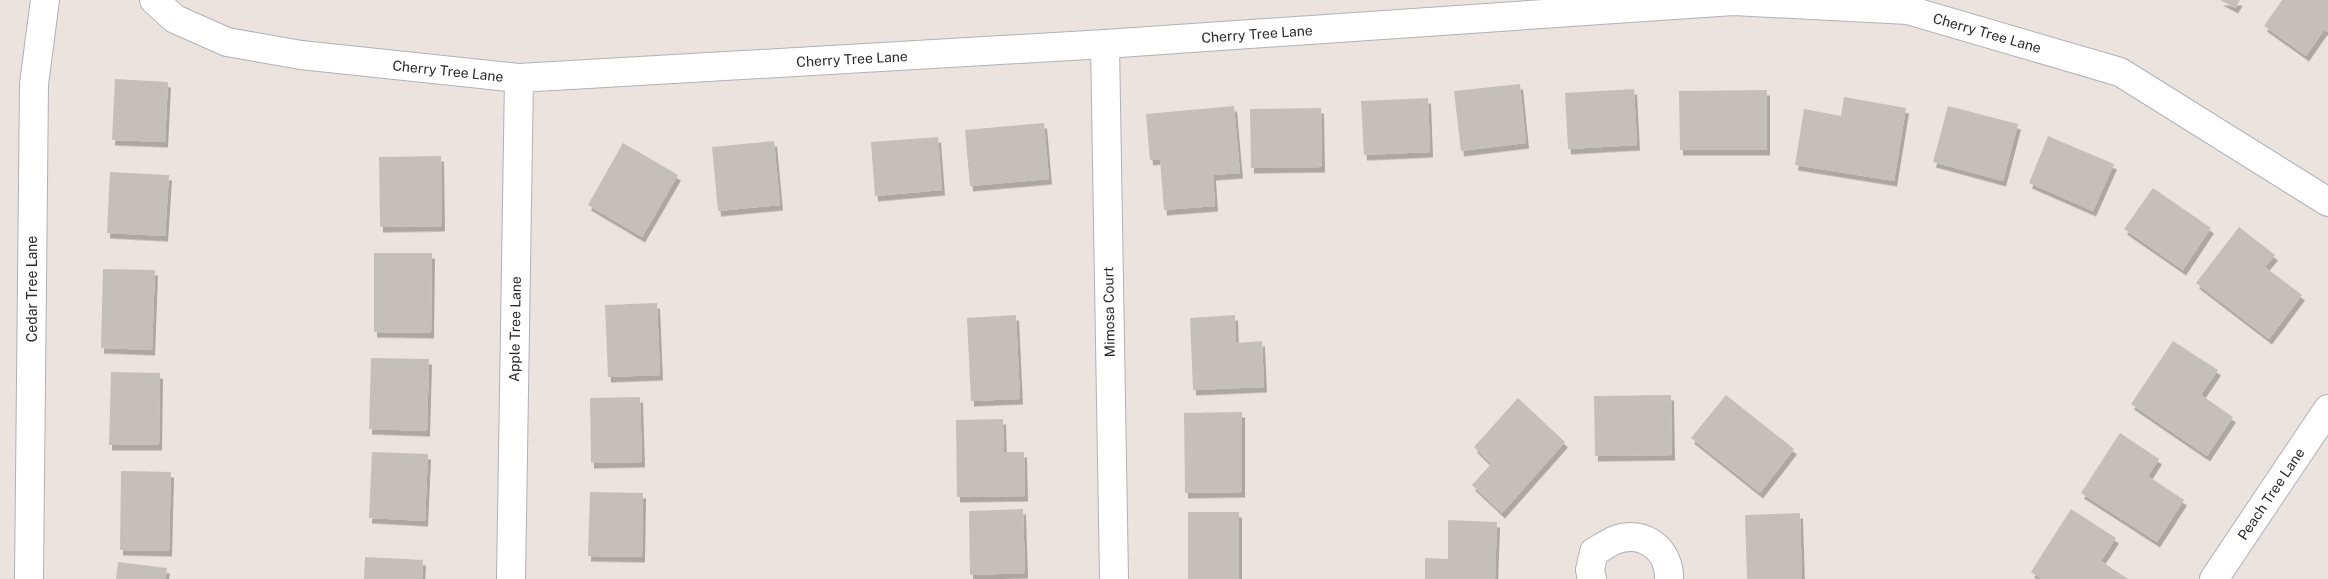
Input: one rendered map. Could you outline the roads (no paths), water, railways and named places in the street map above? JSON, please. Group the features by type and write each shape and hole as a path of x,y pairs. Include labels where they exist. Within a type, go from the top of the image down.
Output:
{"street":[{"name":"Cedar Tree Lane","path":"29,579 34,84 45,0"},
{"name":"Cherry Tree Lane","path":"154,0 175,19 227,42 301,55 519,78 1105,44 1732,1 1908,10 2120,72 2328,202"},
{"name":"Mimosa Court","path":"1105,44 1114,579"},
{"name":"Apple Tree Lane","path":"511,579 519,78"},
{"name":"Peach Tree Lane","path":"2214,579 2328,409"},
{"path":"1592,579 1590,570 1594,552 1617,539 1640,538 1658,547 1669,565 1669,579"}]}
